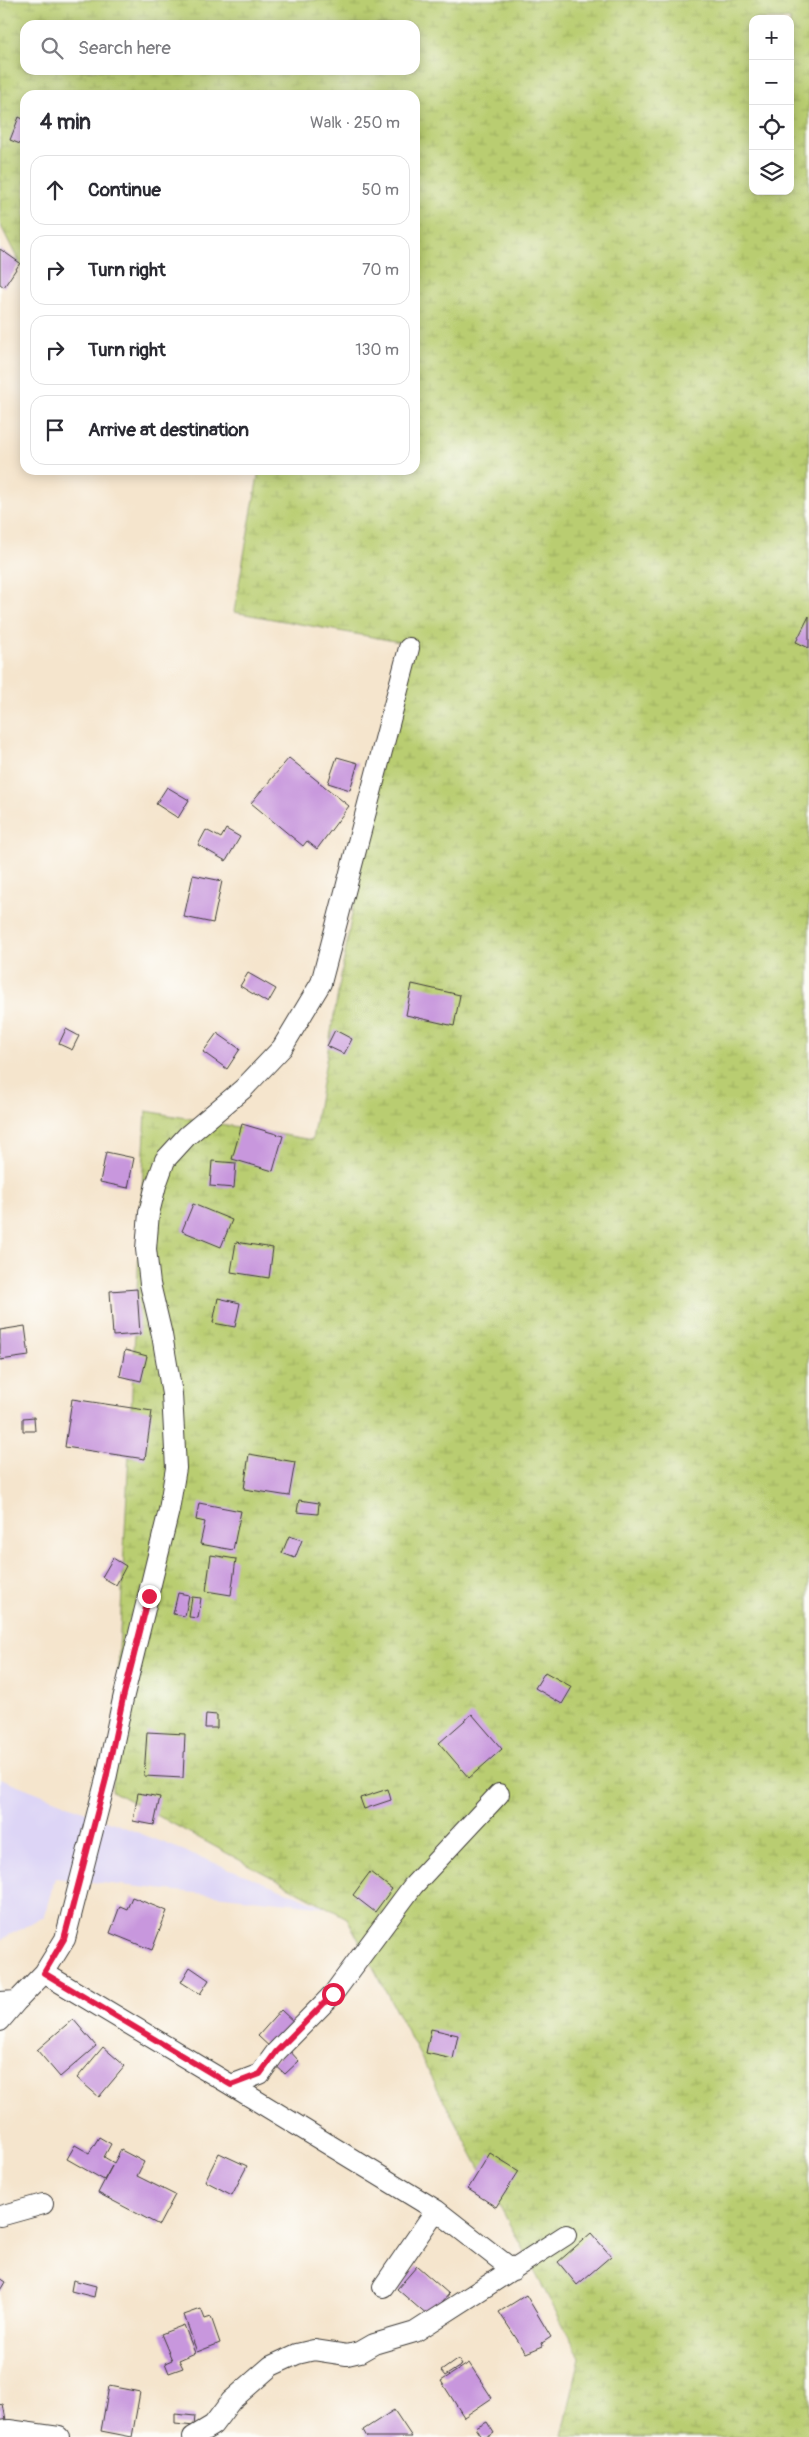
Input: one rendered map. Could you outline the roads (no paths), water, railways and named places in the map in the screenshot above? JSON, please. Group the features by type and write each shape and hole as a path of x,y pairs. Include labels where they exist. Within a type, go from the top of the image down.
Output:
{"street":[{"path":"0,2021 8,2002 44,1973 64,1939 169,1510 176,1468 172,1394 162,1335 150,1284 146,1249 149,1213 156,1185 165,1160 187,1136 243,1089 282,1048 321,983 409,648"},
{"path":"231,2085 260,2074 276,2052 333,1994 413,1886 499,1794"},
{"path":"44,1973 436,2210 513,2270"},
{"path":"0,2216 43,2204"},
{"path":"383,2287 436,2210"},
{"path":"193,2437 213,2426 231,2401 271,2366 297,2354 314,2350 347,2355 360,2352 374,2344 415,2332 566,2235"},
{"path":"0,2431 9,2430 59,2437"}]}
